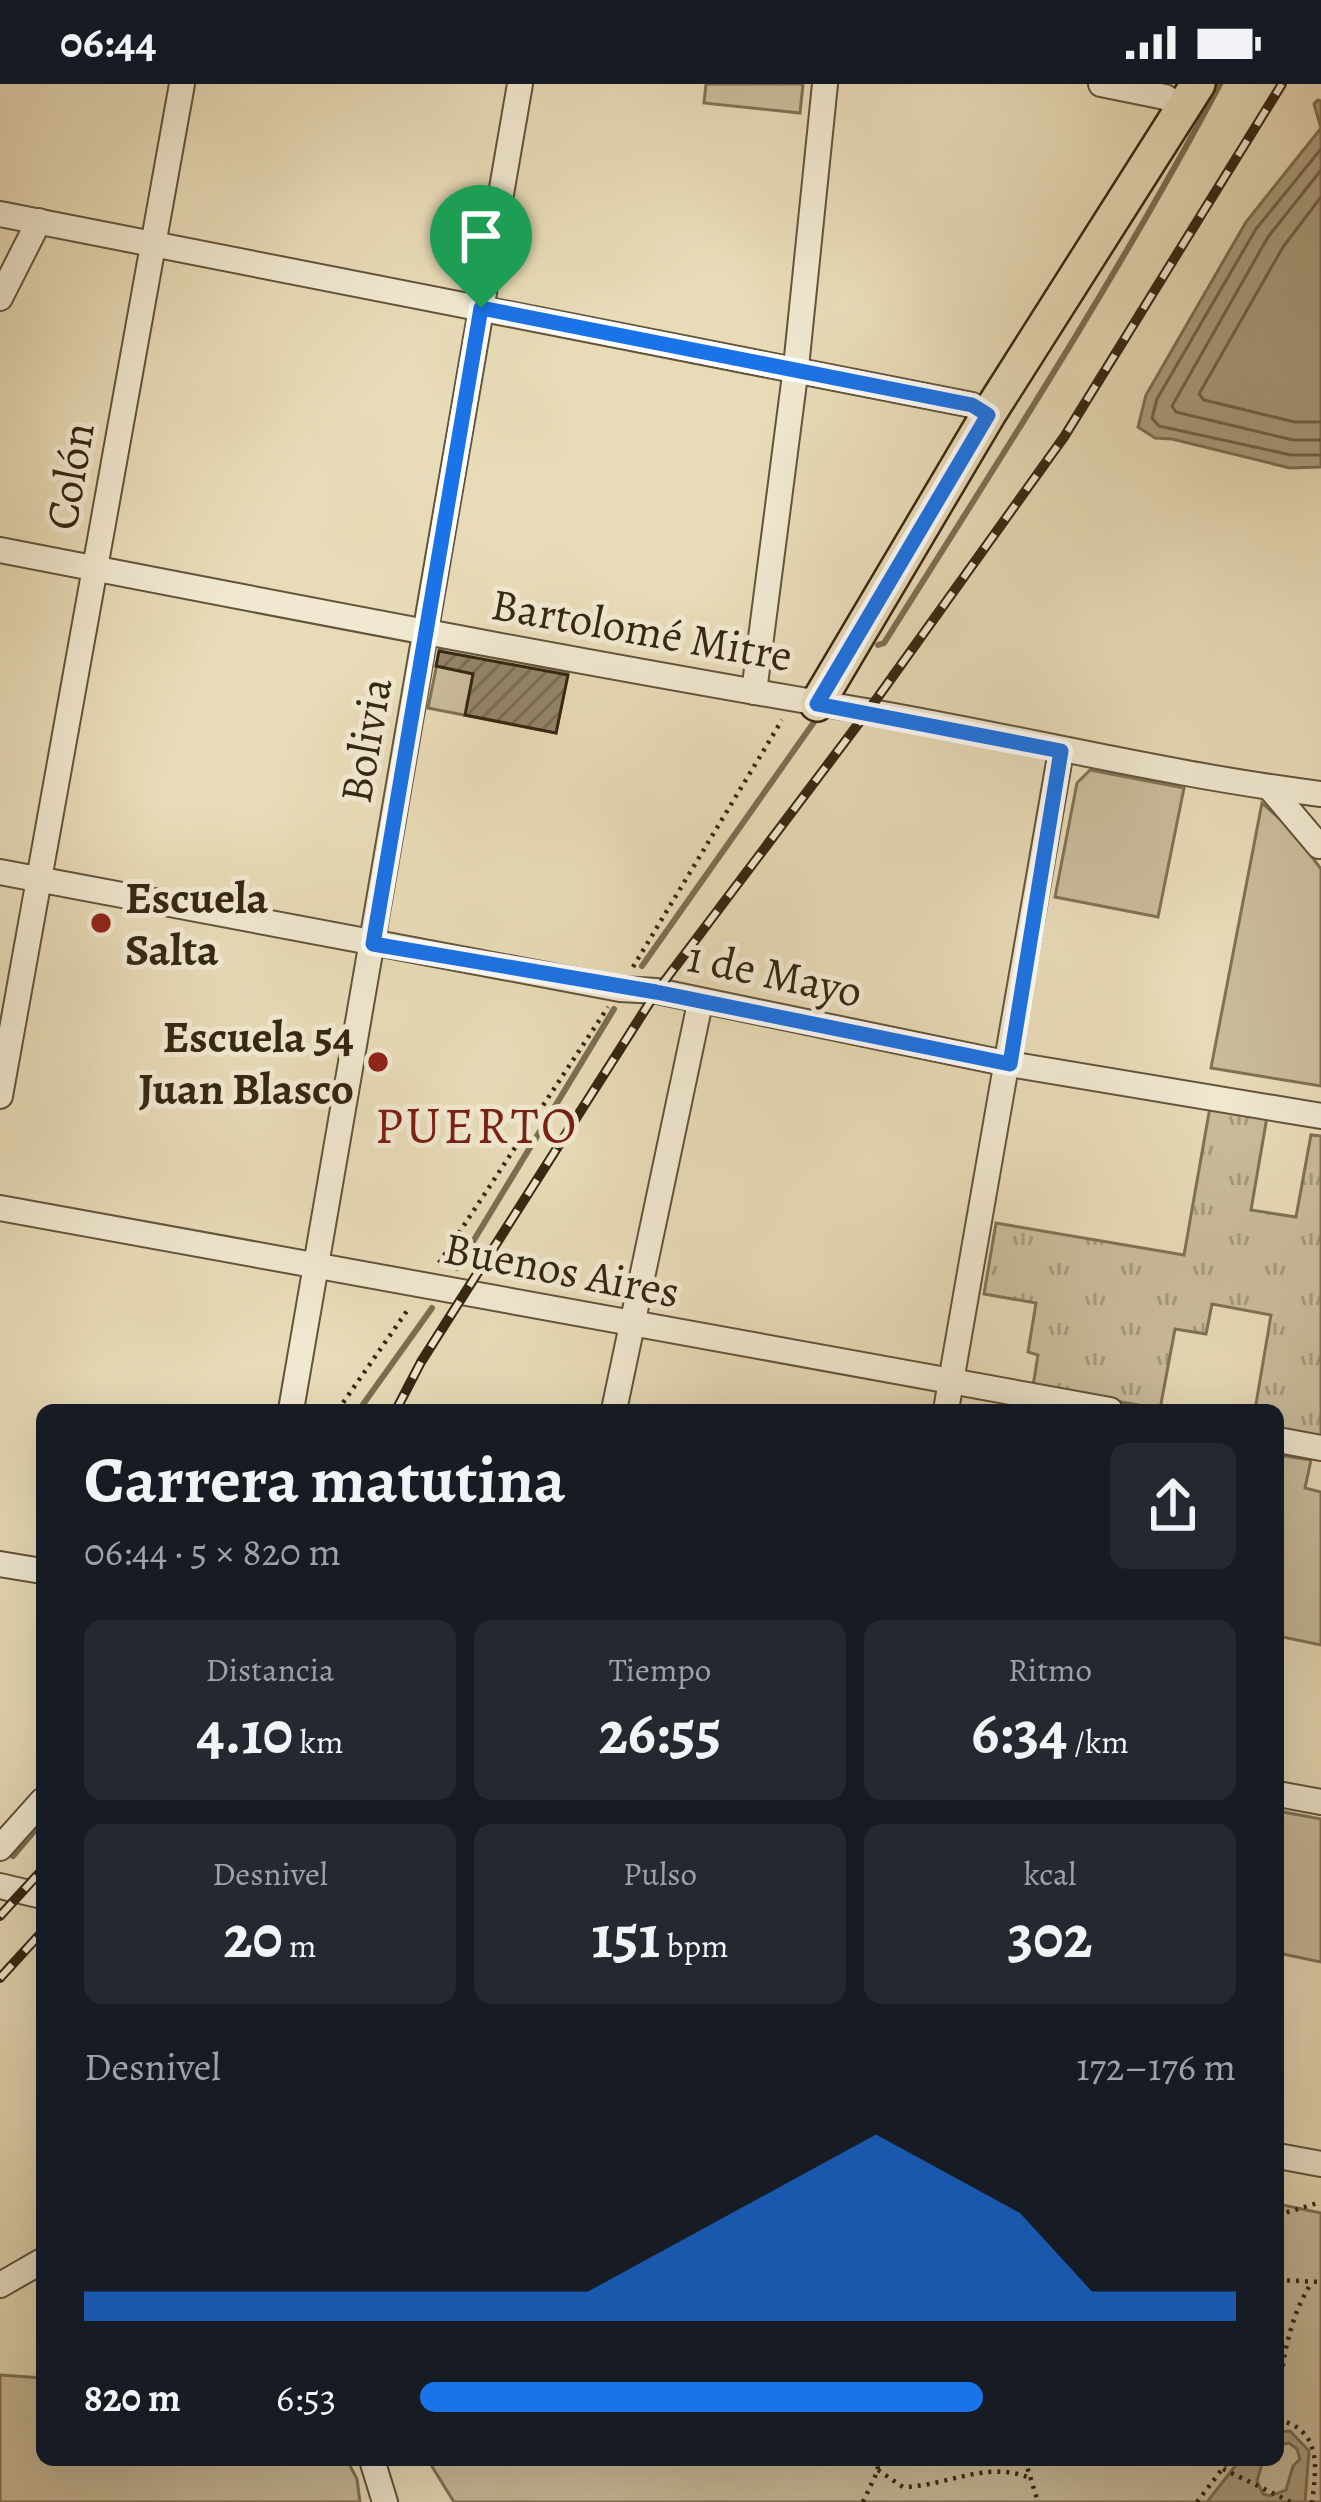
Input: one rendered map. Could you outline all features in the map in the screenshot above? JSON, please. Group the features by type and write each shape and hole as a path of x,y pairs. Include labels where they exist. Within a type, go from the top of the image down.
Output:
{"main road":[{"path":"806,702 980,410 1180,93"}],"street":[{"name":"Colón","path":"0,1096 182,84"},
{"name":"Bolivia","path":"292,1404 520,84"},
{"path":"754,692 796,367 825,84"},
{"path":"1101,84 1180,93"},
{"path":"0,214 796,367 980,410"},
{"path":"0,298 39,221"},
{"name":"Bartolomé Mitre","path":"0,550 1061,751 1321,794"},
{"path":"947,1404 1061,751"},
{"path":"1270,788 1320,839"},
{"name":"1 de Mayo","path":"0,872 373,944 656,992 1010,1064 1321,1116"},
{"path":"615,1404 700,1003"},
{"name":"Buenos Aires","path":"0,1208 1076,1404"},
{"path":"1284,1441 1321,1448"},
{"path":"0,1564 36,1570"},
{"path":"1284,1794 1321,1802"},
{"path":"0,1848 36,1808"},
{"path":"0,1886 36,1895"},
{"path":"1284,2157 1321,2164"},
{"path":"0,2285 36,2264"},
{"path":"374,2466 385,2502"}],"path":[{"path":"342,1404 806,702"},
{"path":"1284,2213 1321,2202"},
{"path":"1284,2281 1317,2282 1295,2318 1284,2361"},
{"path":"1284,2421 1294,2423 1314,2445 1317,2463 1312,2502"},
{"path":"863,2502 878,2466"},
{"path":"1027,2466 1038,2502"},
{"path":"1197,2502 1225,2466"},
{"path":"878,2470 903,2487 962,2478 989,2468 1030,2478"},
{"path":"1223,2469 1291,2502"}],"green space":[{"path":"706,84 803,84 800,113 704,103"},
{"path":"440,649 568,672 556,733 428,708"},
{"path":"1090,770 1184,788 1158,917 1055,897 1077,783"},
{"path":"1262,803 1292,830 1321,869 1321,1086 1211,1068"},
{"path":"1210,1107 1267,1117 1251,1210 1296,1217 1311,1135 1321,1136 1321,1437 1284,1430 1284,1404 1256,1404 1271,1315 1212,1304 1206,1334 1175,1329 1161,1404 1132,1404 1033,1386 1038,1355 1028,1352 1036,1303 984,1294 996,1223 1184,1255"},
{"path":"1284,1456 1311,1460 1305,1488 1321,1492 1321,1645 1284,1637"},
{"path":"1284,1812 1321,1819 1321,1962 1284,1954"},
{"path":"1284,2205 1321,2213 1321,2502 454,2502 432,2466 1284,2466"},
{"path":"0,2375 36,2378 36,2466 350,2466 360,2502 0,2502"}],"water":[{"path":"1321,101 1321,128 1314,104"},
{"path":"1321,128 1321,467 1290,468 1155,438 1138,427 1146,395 1246,222"},
{"path":"1290,2431 1309,2451 1305,2502 1207,2502 1235,2466 1261,2466 1257,2481 1263,2494 1286,2490 1300,2459 1297,2449 1284,2444 1284,2432"}],"building":[{"path":"439,651 568,675 556,733 465,715 473,674 436,666"}],"waterway":[{"path":"878,645 884,643 1057,366 1220,84"},
{"path":"642,966 814,722"},
{"path":"457,1268 614,1009"},
{"path":"363,1404 432,1308"},
{"path":"13,1856 36,1829"}],"railway":[{"path":"399,1404 421,1362 657,991 868,711 1064,437 1282,84"},
{"path":"0,1916 36,1877"},
{"path":"0,1978 36,1939"}],"place":[{"name":"Escuela Salta","path":"101,923"},
{"name":"Escuela 54 Juan Blasco","path":"378,1062"}],"district":[{"name":"PUERTO","path":"477,1125"}],"route":[{"path":"481,308 796,367 972,405 988,415 817,704 1061,751 1010,1064 656,992 373,944 481,308"}]}
